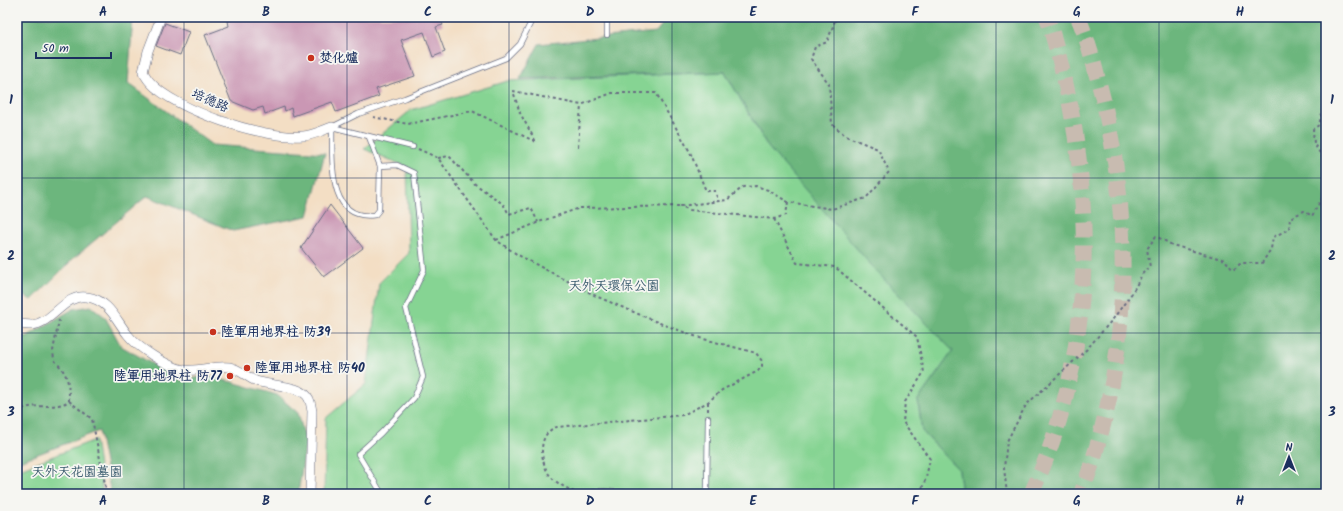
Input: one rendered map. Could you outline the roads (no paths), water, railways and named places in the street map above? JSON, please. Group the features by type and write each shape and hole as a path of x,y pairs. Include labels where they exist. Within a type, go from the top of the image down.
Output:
{"street":[{"name":"培德路","path":"161,17 148,51 144,72 150,82 162,93 203,114 234,126 273,134 303,136 332,127"},
{"path":"17,324 33,325 49,317 59,308 78,296 88,297 100,301 111,311 128,336 137,345 168,364 184,370 229,367 239,370 256,380 298,389 309,398 312,411 310,494"}],"lane":[{"path":"332,127 358,114 405,98 506,58 520,44 530,24 530,17"},
{"path":"607,17 607,35"},
{"path":"332,127 413,147"},
{"path":"332,127 335,187 338,197 352,212 366,217 375,215 379,210 380,166 369,137"},
{"path":"380,166 397,165 414,173 424,270 406,308 423,378 414,398 381,433 358,454 382,494"},
{"path":"704,494 707,490 708,418"},
{"path":"585,494 601,491 643,494"}],"tunnel":[{"path":"1031,494 1054,438 1070,379 1080,319 1084,257 1082,196 1075,135 1063,75 1047,17"},
{"path":"1078,17 1102,95 1112,145 1119,195 1122,246 1122,296 1118,347 1109,397 1097,446 1081,494"}],"place":[{"name":"焚化爐","path":"311,58"},
{"name":"陸軍用地界柱 防39","path":"213,332"},
{"name":"陸軍用地界柱 防40","path":"247,368"},
{"name":"陸軍用地界柱 防77","path":"230,376"}],"park label":[{"name":"天外天環保公園","path":"614,286"},
{"name":"天外天花園墓園","path":"77,472"}]}
